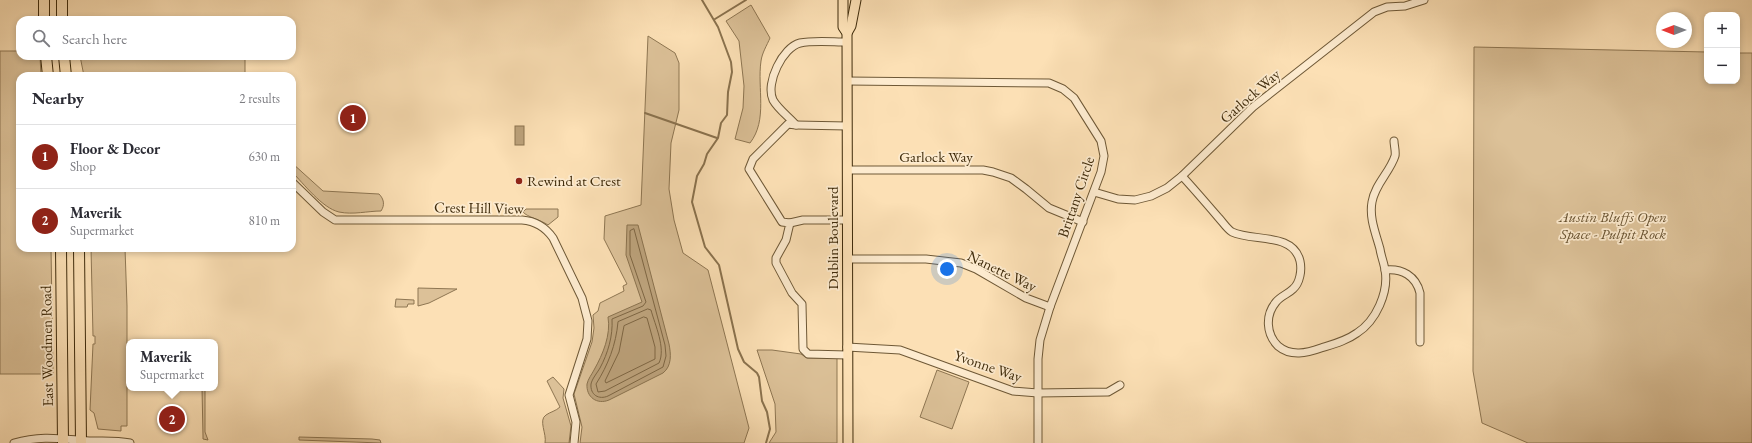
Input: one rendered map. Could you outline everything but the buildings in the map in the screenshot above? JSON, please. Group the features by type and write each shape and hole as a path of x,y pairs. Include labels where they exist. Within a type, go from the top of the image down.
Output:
{"highway":[{"path":"44,0 44,16"},
{"path":"62,0 62,16"},
{"path":"47,60 49,72"},
{"path":"64,60 66,72"},
{"name":"East Woodmen Road","path":"61,252 63,440"},
{"path":"80,252 81,442"}],"main road":[{"name":"Dublin Boulevard","path":"843,0 843,27 847,38"},
{"name":"Dublin Boulevard","path":"848,443 846,259 847,38 856,0"}],"street":[{"name":"Garlock Way","path":"1094,192 1118,199 1135,200 1159,193 1182,176 1253,107 1374,12 1387,7 1406,6 1424,0"},
{"path":"796,125 772,98 772,76 779,63 792,46 800,43 847,38"},
{"name":"Brittany Circle","path":"847,81 1041,82 1056,85 1074,98 1101,141 1104,149 1104,163 1050,306 1039,349 1038,443"},
{"path":"846,220 803,220 790,224 782,222 749,169 753,159 788,124 847,126"},
{"path":"1182,176 1231,232 1259,239 1279,241 1293,248 1300,261 1301,268 1297,283 1292,290 1276,302 1268,317 1270,333 1273,340 1285,350 1301,353 1311,352 1345,340 1358,333 1372,318 1380,303 1385,286 1385,270 1371,210 1376,188 1395,156 1394,141"},
{"name":"Garlock Way","path":"847,170 983,170 993,172 1003,175 1018,183 1049,208 1083,222"},
{"name":"Crest Hill View","path":"296,186 323,212 335,220 522,220 537,224 548,232 553,238 582,298 588,321 587,339 568,395 576,422 574,443"},
{"name":"Yvonne Way","path":"790,224 786,240 776,258 776,263 792,293 802,304 803,349 808,354 847,351 900,350 965,372 1006,389 1038,393 1108,392 1120,385"},
{"name":"Nanette Way","path":"846,259 926,259 960,263 976,269 1020,296 1050,306"},
{"path":"1385,270 1394,269 1400,271 1413,278 1418,285 1420,293 1420,342"},
{"path":"14,443 43,437 81,442 117,441 130,443"}],"green space":[{"path":"751,5 770,38 763,52 761,61 761,104 759,124 750,143 735,139 743,108 744,86 739,41 726,21"},
{"path":"648,36 675,53 679,63 679,110 671,143 669,189 674,220 683,253 708,270 749,428 744,443 580,443 582,427 574,394 592,342 594,328 593,315 598,311 600,303 624,291 623,286 627,284 604,239 605,216 641,205"},
{"name":"Austin Bluffs Open Space - Pulpit Rock","path":"1474,47 1704,52 1704,84 1740,84 1740,53 1752,53 1752,443 1528,443 1482,423 1473,371"},
{"path":"0,51 16,51 16,60 40,60 41,72 16,72 16,252 51,252 53,374 0,374"},
{"path":"81,60 245,60 245,72 83,72"},
{"path":"296,167 323,191 379,194 382,198 383,207 381,211 350,213 339,212 326,206 296,176"},
{"path":"526,209 558,209 558,217 548,225 525,214 523,212"},
{"path":"91,252 125,252 127,306 127,426 121,426 121,431 98,429 94,413 90,410 93,344 95,344 95,336 93,336"},
{"path":"418,288 457,289 429,303 418,306"},
{"path":"396,299 414,300 414,304 408,304 407,307 395,307"},
{"path":"757,350 772,350 801,354 807,358 837,358 837,443 769,443 776,432 775,404"},
{"path":"937,370 969,382 952,429 920,417"},
{"path":"553,377 564,389 563,398 571,426 569,443 545,443 543,424 544,417 560,407 547,381"},
{"path":"202,391 205,391 205,432 208,440 203,439"},
{"path":"299,437 372,439 380,440 381,443 299,440"}],"water":[{"path":"515,126 524,126 524,145 515,145"},
{"path":"627,225 638,225 669,344 670,360 668,367 663,373 609,400 597,401 588,393 587,384 606,344 609,324 608,317 642,302 626,255"}],"waterway":[{"path":"702,0 718,27 731,62 732,72 728,92 727,115 721,123 718,138 707,154 704,164 697,176 692,202 705,247 719,265 738,349 744,362 757,373 759,377 762,401 767,412 770,429 766,443"},
{"path":"715,19 746,0"},
{"path":"645,113 717,138"}],"place":[{"name":"Floor & Decor","path":"353,118"},
{"name":"Rewind at Crest","path":"519,181"},
{"name":"Maverik","path":"172,419"}]}
